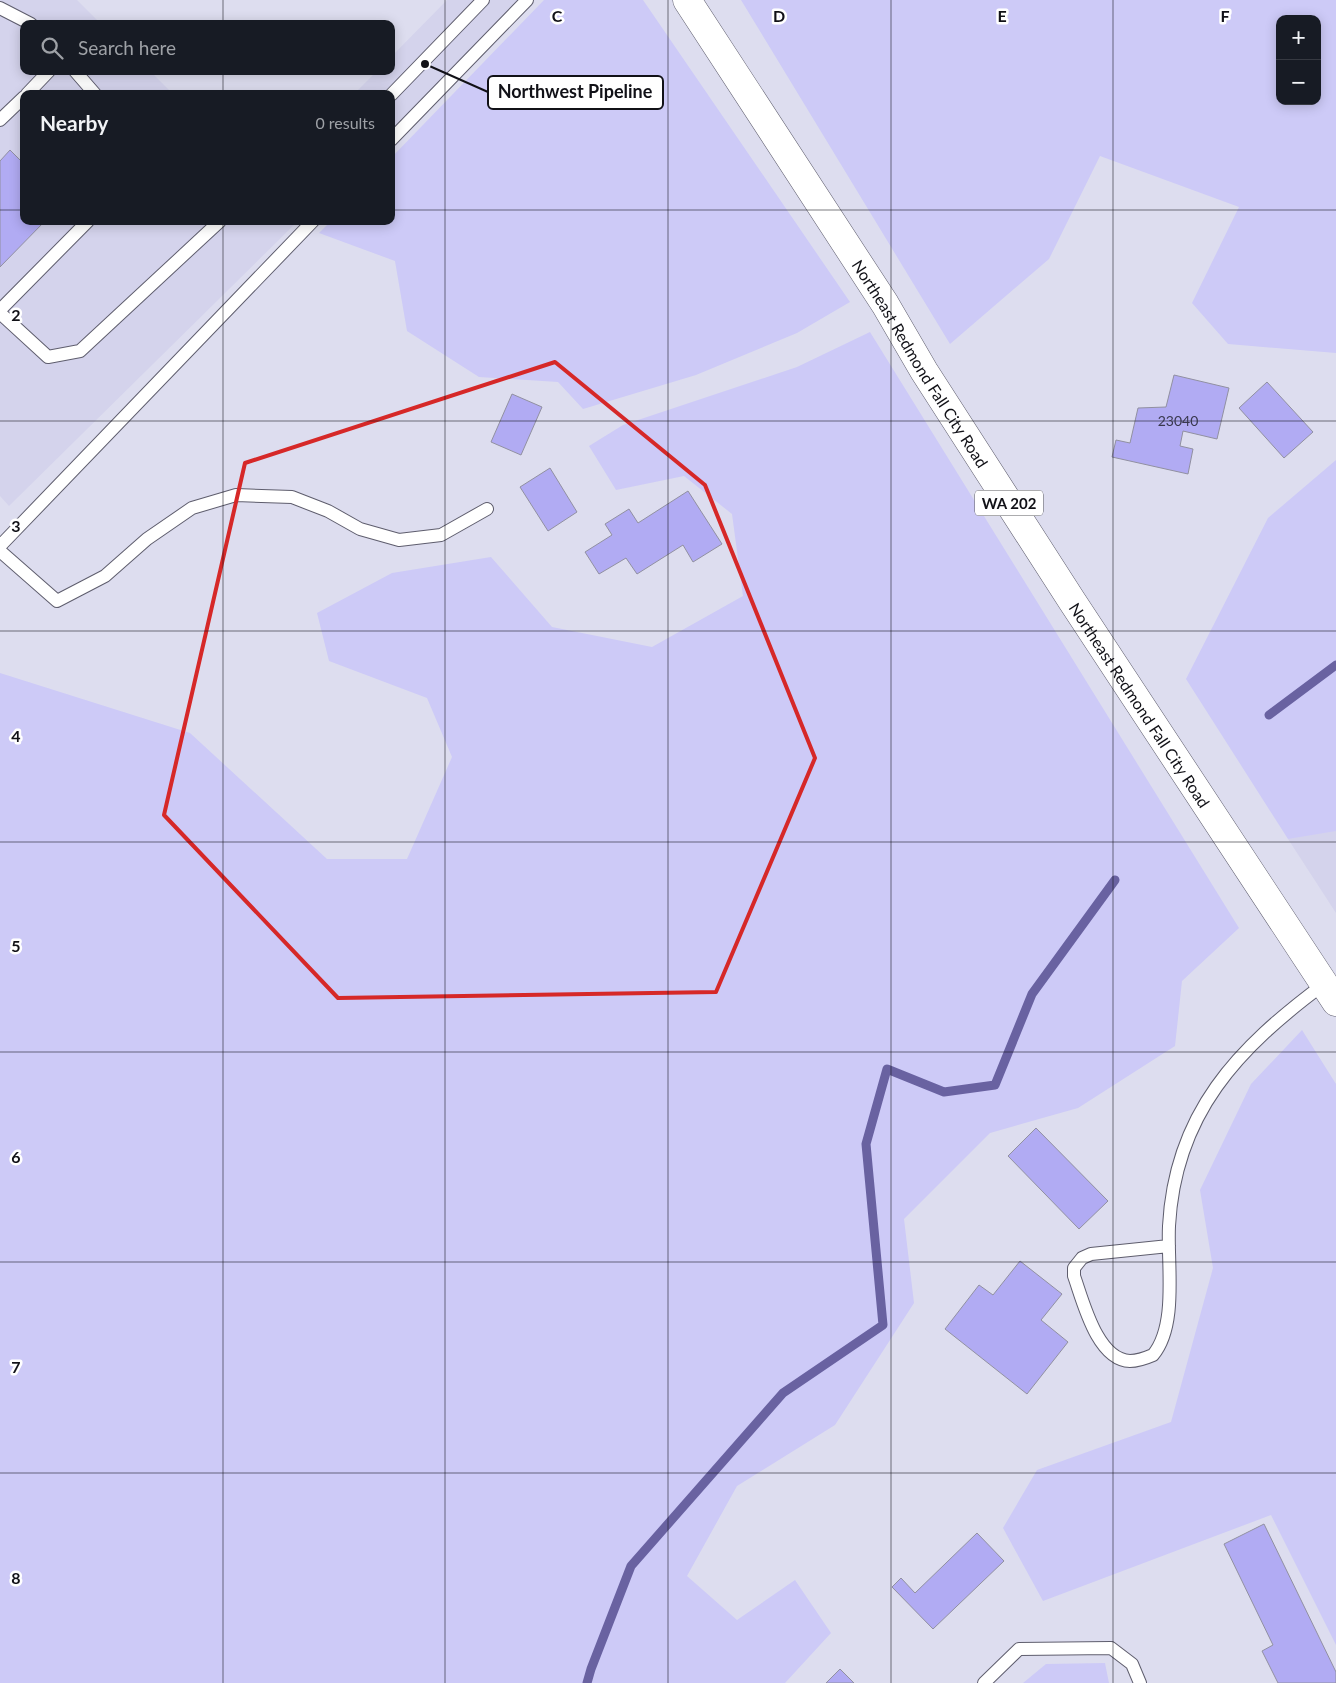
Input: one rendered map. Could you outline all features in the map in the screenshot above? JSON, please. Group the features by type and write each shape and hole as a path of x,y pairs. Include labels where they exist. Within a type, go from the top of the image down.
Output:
{"main road":[{"name":"Northeast Redmond Fall City Road","path":"687,0 885,304 924,371 1072,601 1330,993"}],"lane":[{"path":"395,91 484,0"},
{"path":"395,136 527,0"},
{"path":"0,8 24,20"},
{"path":"31,90 45,75"},
{"path":"78,75 91,90"},
{"path":"0,120 20,101"},
{"path":"84,225 0,311 48,357 80,352 216,225"},
{"path":"0,546 309,225"},
{"path":"0,551 57,601 105,576 147,539 192,508 236,495 292,497 328,511 360,530 399,540 441,535 487,509"},
{"path":"1169,1246 1091,1254 1082,1258 1074,1268 1074,1276 1092,1326 1109,1353 1118,1358 1130,1361 1153,1355 1165,1335 1168,1315 1169,1246 1175,1176 1186,1142 1205,1103 1220,1080 1259,1035 1330,993"},
{"path":"984,1683 1019,1649 1110,1648 1132,1664 1140,1683"}],"highlighted area":[{"path":"555,362 705,485 815,758 716,992 338,998 164,815 245,463"}],"shaded area":[{"path":"0,0 77,0 97,20 20,20 20,75 154,75 169,90 20,90 20,225 294,225 9,506 0,496"},
{"path":"447,0 523,0 395,126 395,90 358,90 373,75 395,75 395,53"},
{"path":"544,0 643,0 850,302 797,333 696,375 583,409 558,382 479,377 407,331 395,261 319,233 327,225 395,225 395,154"},
{"path":"741,0 1336,0 1336,353 1228,344 1192,303 1239,207 1100,156 1049,259 950,344"},
{"path":"870,332 1239,928 1182,981 1175,1046 1078,1108 990,1133 904,1219 914,1303 835,1425 737,1486 687,1576 737,1620 795,1580 831,1633 785,1683 0,1683 0,673 190,733 327,859 407,859 452,757 427,698 329,661 317,613 392,573 491,557 552,627 652,647 743,596 732,514 684,476 616,490 589,446 623,425 797,367"},
{"path":"1336,460 1336,831 1288,839 1186,679 1268,518"},
{"path":"1336,793 1336,913 1288,839"},
{"path":"1302,1030 1336,1084 1336,1645 1271,1515 1043,1601 1003,1528 1037,1470 1171,1422 1213,1268 1200,1190 1251,1084"},
{"path":"1105,1663 1109,1683 1023,1683 1046,1664"}],"building":[{"path":"10,150 20,160 20,225 41,225 0,267 0,161"},
{"path":"1174,375 1229,388 1217,439 1183,431 1180,446 1193,449 1188,474 1112,457 1116,440 1130,443 1138,408 1166,407"},
{"path":"1267,382 1313,432 1284,458 1239,408"},
{"path":"512,394 542,407 521,455 491,442"},
{"path":"550,468 577,512 548,531 520,487"},
{"path":"688,491 722,544 693,562 683,545 637,574 626,558 599,574 585,552 612,535 605,524 629,509 638,523"},
{"path":"1036,1128 1108,1201 1079,1229 1008,1156"},
{"path":"1020,1261 1062,1294 1041,1320 1068,1342 1027,1394 945,1329 979,1285 993,1295"},
{"path":"1264,1524 1336,1672 1336,1683 1278,1683 1262,1651 1273,1645 1224,1544"},
{"path":"977,1533 1004,1561 933,1629 892,1587 901,1578 915,1593"},
{"path":"840,1669 854,1683 826,1683"}],"waterway":[{"path":"1269,715 1336,665"},
{"path":"587,1683 631,1566 783,1393 883,1325 866,1144 887,1069 944,1092 995,1085 1032,994 1115,880"}],"place":[{"name":"Northwest Pipeline","path":"425,64"}]}
